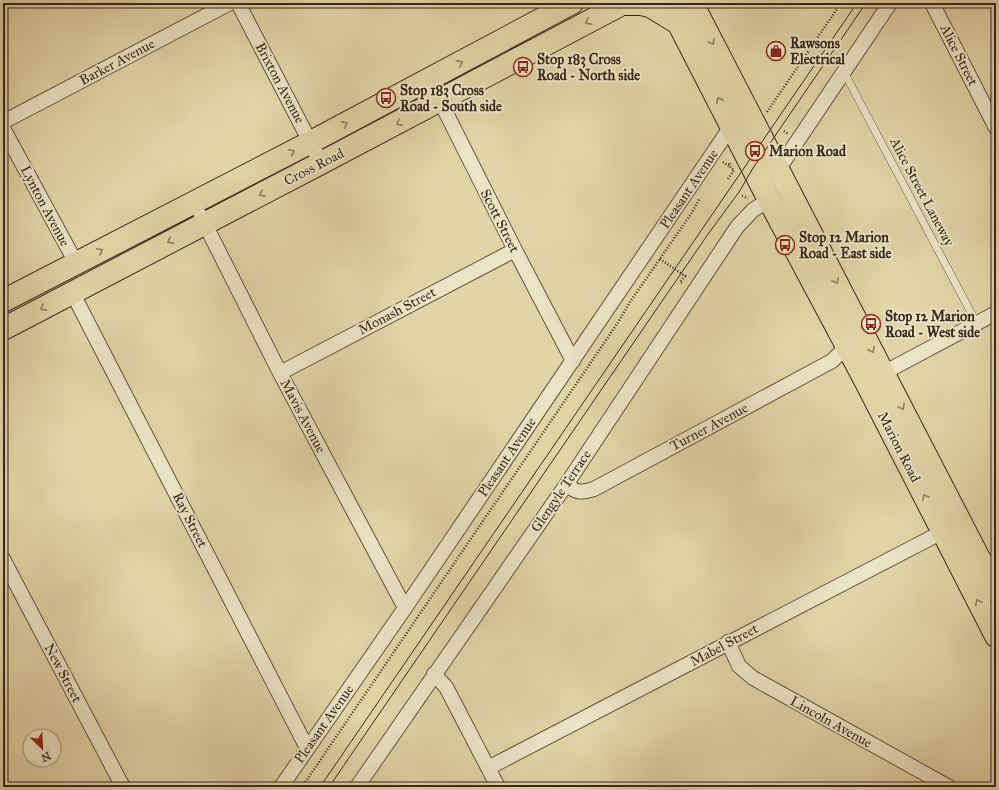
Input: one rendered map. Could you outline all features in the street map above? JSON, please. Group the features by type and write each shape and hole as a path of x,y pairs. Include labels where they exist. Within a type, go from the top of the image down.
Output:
{"main road":[{"name":"Cross Road","path":"3,301 311,142 572,3"},
{"name":"Marion Road","path":"668,3 736,134 760,199 840,354 875,377"},
{"name":"Cross Road","path":"3,329 321,164 623,4"},
{"path":"623,4 641,4 650,6 679,24"},
{"name":"Marion Road","path":"694,5 778,170 875,377 952,527 996,636"},
{"name":"Marion Road","path":"952,527 996,591"}],"street":[{"name":"Barker Avenue","path":"3,122 230,3"},
{"name":"Brixton Avenue","path":"238,3 321,164"},
{"path":"778,170 890,3"},
{"name":"Alice Street","path":"932,3 996,128"},
{"name":"Scott Street","path":"429,79 514,250 573,361"},
{"name":"Lynton Avenue","path":"3,128 76,263"},
{"name":"Pleasant Avenue","path":"281,787 573,361 736,134"},
{"name":"Glengyle Terrace","path":"357,787 566,485 737,227 753,210 760,199"},
{"name":"Mavis Avenue","path":"195,202 280,373 405,608"},
{"name":"Monash Street","path":"280,373 514,250"},
{"name":"Ray Street","path":"72,292 307,748"},
{"path":"875,377 996,313"},
{"name":"Turner Avenue","path":"566,485 577,492 585,492 594,489 840,354"},
{"name":"Mabel Street","path":"488,768 952,527"},
{"name":"New Street","path":"3,559 122,787"},
{"name":"Lincoln Avenue","path":"728,642 740,666 753,678 948,787"},
{"path":"434,674 446,687 498,787"}],"lane":[{"name":"Alice Street Laneway","path":"844,72 977,324"}],"path":[{"path":"753,120 767,112 841,3"},
{"path":"728,166 736,134"},
{"path":"718,158 734,170 728,179"},
{"path":"718,158 719,167"},
{"path":"302,787 502,494 691,214 703,193"},
{"path":"742,196 760,199"},
{"path":"660,259 685,276 680,282 682,284 687,278 689,279"}],"tram line":[{"path":"320,787 857,3"},
{"path":"329,787 706,237 739,192 753,168 866,3"}],"place":[{"name":"Rawsons Electrical","path":"776,51"},
{"name":"Stop 183 Cross Road - North side","path":"523,67"},
{"name":"Stop 183 Cross Road - South side","path":"386,98"},
{"name":"Marion Road","path":"755,151"},
{"name":"Stop 12 Marion Road - East side","path":"785,245"},
{"name":"Stop 12 Marion Road - West side","path":"871,324"}]}
